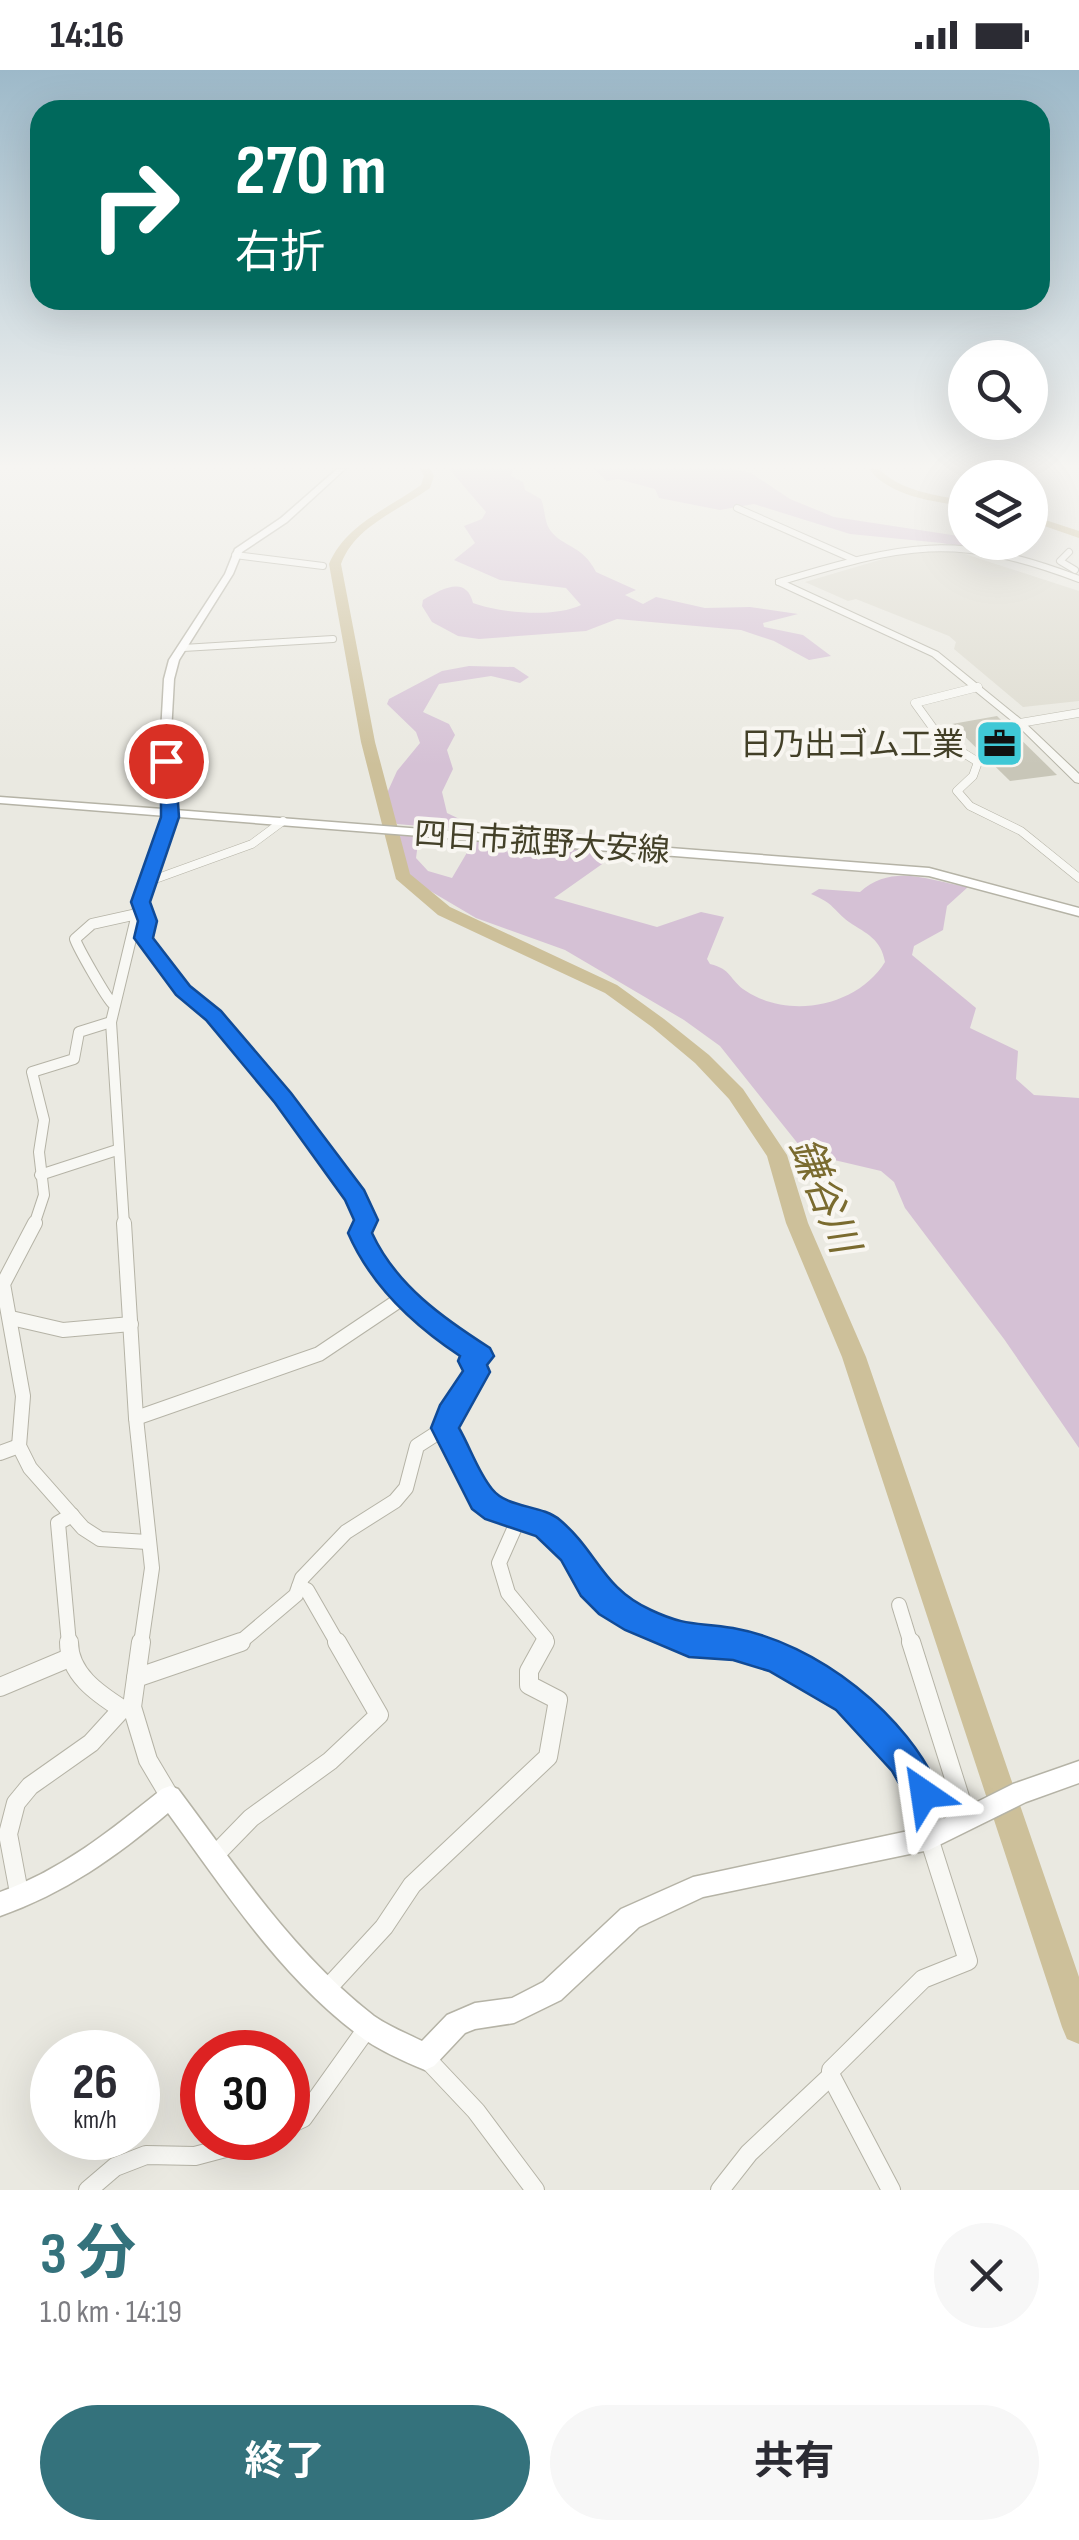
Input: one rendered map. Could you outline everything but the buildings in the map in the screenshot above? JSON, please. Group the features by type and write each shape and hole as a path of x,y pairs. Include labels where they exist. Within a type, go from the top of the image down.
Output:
{"main road":[{"path":"169,812 168,679 182,648 231,568"},
{"name":"四日市菰野大安線","path":"0,800 929,872 1079,912"},
{"path":"10,1901 55,1884 86,1865 170,1797 272,1935 326,1990 368,2027 425,2056 456,2024 474,2016 514,2010 552,1991 630,1918 702,1885 748,1873 876,1852 934,1834 1014,1795 1079,1772"}],"street":[{"path":"779,582 829,568"},
{"path":"1048,568 1079,576"},
{"path":"779,582 925,648 978,687 1079,780"},
{"path":"182,648 333,639"},
{"path":"978,687 916,703 941,739 978,762 974,776 958,791 970,806 1020,830 1079,878"},
{"path":"1020,723 1079,713"},
{"path":"10,1901 10,1815 26,1788 79,1753 127,1708 150,1593 152,1568 136,1418 111,1022 146,882 169,812"},
{"path":"146,882 252,844 289,822"},
{"path":"113,1004 100,993 96,973 81,960 76,939 92,924 139,908"},
{"path":"136,1678 234,1647 296,1595 302,1578 346,1532 395,1502 406,1488 417,1446 445,1428 450,1413 477,1372 471,1361 480,1356 425,1319 367,1249 360,1233 366,1220 356,1196 283,1098 214,1016 183,990 143,938 148,921 139,908"},
{"path":"111,1022 79,1032 74,1059 32,1072 44,1120 41,1212 4,1284 23,1396 20,1446 30,1468 100,1540 148,1542"},
{"path":"40,1175 117,1150"},
{"path":"136,1418 318,1354 404,1297"},
{"path":"10,1318 63,1330 131,1324"},
{"path":"445,1428 482,1499 519,1518 546,1526 572,1550 592,1586 610,1603 689,1642 733,1644 776,1658 848,1698 904,1759 934,1834 968,1961 923,1978 831,2070 890,2190"},
{"path":"0,1452 20,1446"},
{"path":"72,1515 58,1523 61,1578 70,1616 70,1658 94,1691 127,1708 148,1760 170,1797"},
{"path":"326,1990 349,1960 401,1907 412,1886 548,1757 558,1700 529,1684 529,1671 546,1638 508,1593 500,1563 519,1518"},
{"path":"214,1856 231,1832 320,1768 379,1716 307,1590 299,1587"},
{"path":"899,1605 969,1815"},
{"path":"0,1687 70,1658"},
{"path":"310,2108 368,2027"},
{"path":"425,2056 476,2111 535,2190"},
{"path":"720,2190 749,2153 831,2076"},
{"path":"88,2190 115,2168 146,2155 180,2156"}],"shaded area":[{"path":"472,568 594,568 636,590 625,595 643,604 656,597 705,608 750,607 798,614 763,623 764,627 803,635 831,656 809,660 774,641 741,630 617,619 586,631 479,639 458,636 432,622 422,606 423,600 453,587 465,589 473,603 497,609 542,613 581,605 566,588 500,580"},
{"path":"853,568 1008,568 1079,591 1079,701 1023,707 954,649 956,642 949,636 856,599 848,601 805,582"},
{"path":"469,666 514,667 529,677 520,683 491,676 439,684 423,712 449,724 455,735 447,750 453,769 442,792 447,813 472,825 657,840 656,847 397,824 383,802 397,771 420,743 416,732 387,704 389,699 442,671"},
{"path":"400,835 419,836 416,858 428,871 452,878 475,839 596,849 605,862 554,898 657,927 701,912 724,917 707,959 710,964 723,969 746,991 782,1005 822,1004 841,998 873,977 885,962 872,938 811,894 819,889 860,892 872,883 898,876 968,887 947,906 943,930 914,946 912,955 976,1008 970,1028 1018,1051 1016,1079 1034,1095 1079,1098 1079,1448 1004,1339 905,1208 894,1182 881,1171 830,1159 799,1145 720,1046 684,1020 565,950 476,918 410,879 398,854"}],"waterway":[{"name":"鎌谷川","path":"336,568 368,742 402,876 444,911 611,989 658,1023 736,1094 777,1155 797,1223 854,1357 1079,2027"}],"place":[{"name":"日乃出ゴム工業","path":"999,744"}],"route":[{"path":"166,761 170,817 141,902 148,921 143,938 183,990 214,1016 283,1098 356,1196 366,1220 360,1233 367,1249 404,1297 425,1319 480,1356 471,1361 477,1372 450,1413 445,1428 482,1499 496,1510 546,1526 572,1550 592,1586 636,1619 689,1642 733,1644 776,1658 848,1698 904,1759 924,1794"}]}
